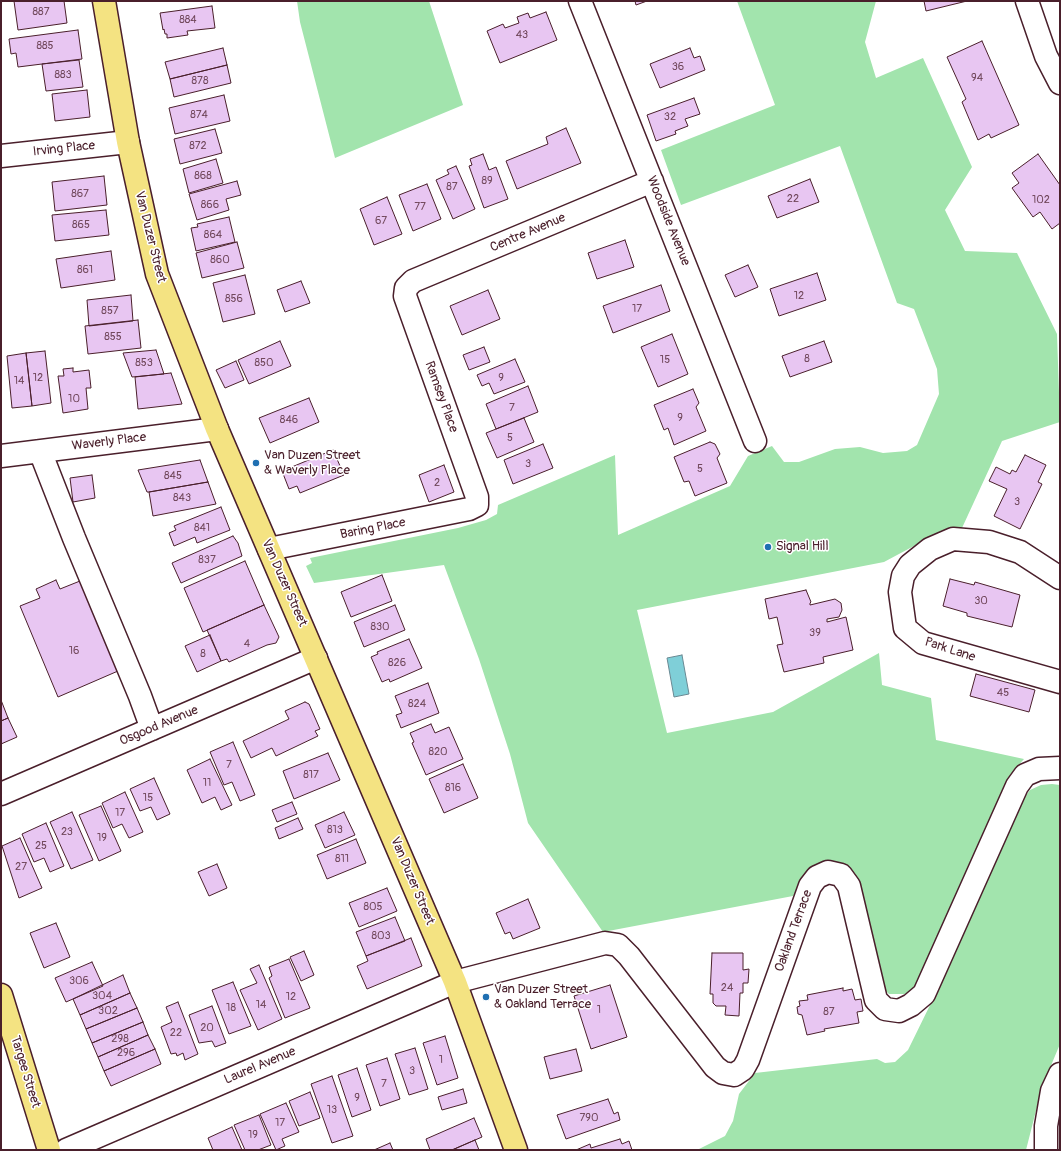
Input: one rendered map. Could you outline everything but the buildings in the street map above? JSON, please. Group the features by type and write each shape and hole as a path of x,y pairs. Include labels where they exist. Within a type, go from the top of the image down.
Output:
{"main road":[{"name":"Van Duzer Street","path":"104,1 128,142 157,274 216,429 455,982 516,1150"},
{"name":"Targee Street","path":"1,995 49,1150"}],"street":[{"name":"Woodside Avenue","path":"580,1 755,441"},
{"path":"1026,1 1046,56 1060,83"},
{"name":"Irving Place","path":"1,156 128,142"},
{"name":"Centre Avenue","path":"406,288 414,281 652,181"},
{"name":"Ramsey Place","path":"406,288 405,296 477,497 477,505"},
{"name":"Waverly Place","path":"1,456 216,429"},
{"path":"40,451 74,538 140,696 152,729"},
{"name":"Baring Place","path":"269,550 469,509 477,505"},
{"name":"Park Lane","path":"1060,578 1020,552 989,542 953,539 930,549 910,565 903,576 900,592 906,628 923,643 1060,682"},
{"name":"Osgood Avenue","path":"1,794 316,658"},
{"name":"Oakland Terrace","path":"455,982 605,943 618,946 630,956 715,1067 723,1073 734,1075 743,1069 748,1060 810,886 817,877 828,872 841,875 849,886 876,1000 885,1009 899,1011 911,1005 924,994 1017,786 1025,775 1039,768 1060,768"},
{"name":"Laurel Avenue","path":"66,1150 455,982"},
{"path":"1046,1150 1046,1126 1052,1091 1060,1074"}],"green space":[{"path":"297,1 429,1 463,105 335,158 300,22"},
{"path":"737,1 876,1 865,42 876,78 923,58 972,167 945,210 965,251 1017,253 1057,334 1060,422 1002,441 962,528 927,539 884,562 637,610 667,733 773,712 879,653 882,685 931,698 936,740 1024,759 1010,775 999,797 977,852 919,983 913,990 905,994 889,994 884,989 840,865 827,861 812,866 793,896 603,932 528,823 510,754 479,659 444,565 314,583 306,566 312,563 310,558 458,528 486,520 497,514 498,505 615,455 618,535 730,486 748,456 772,446 784,462 799,462 835,449 860,447 883,453 907,451 917,445 939,394 937,369 914,309 897,303 840,146 681,205 661,150 775,105"},
{"path":"1041,785 1060,785 1060,1044 1042,1087 1026,1150 697,1150 725,1136 733,1121 739,1094 755,1073 877,1059 885,1063 895,1062 908,1050 933,999 1021,802 1030,790"}],"water":[{"path":"682,655 689,694 674,697 667,658"}],"place":[{"name":"Van Duzen Street & Waverly Place","path":"256,463"},
{"name":"Signal Hill","path":"768,547"},
{"name":"Van Duzer Street & Oakland Terrace","path":"486,997"}]}
